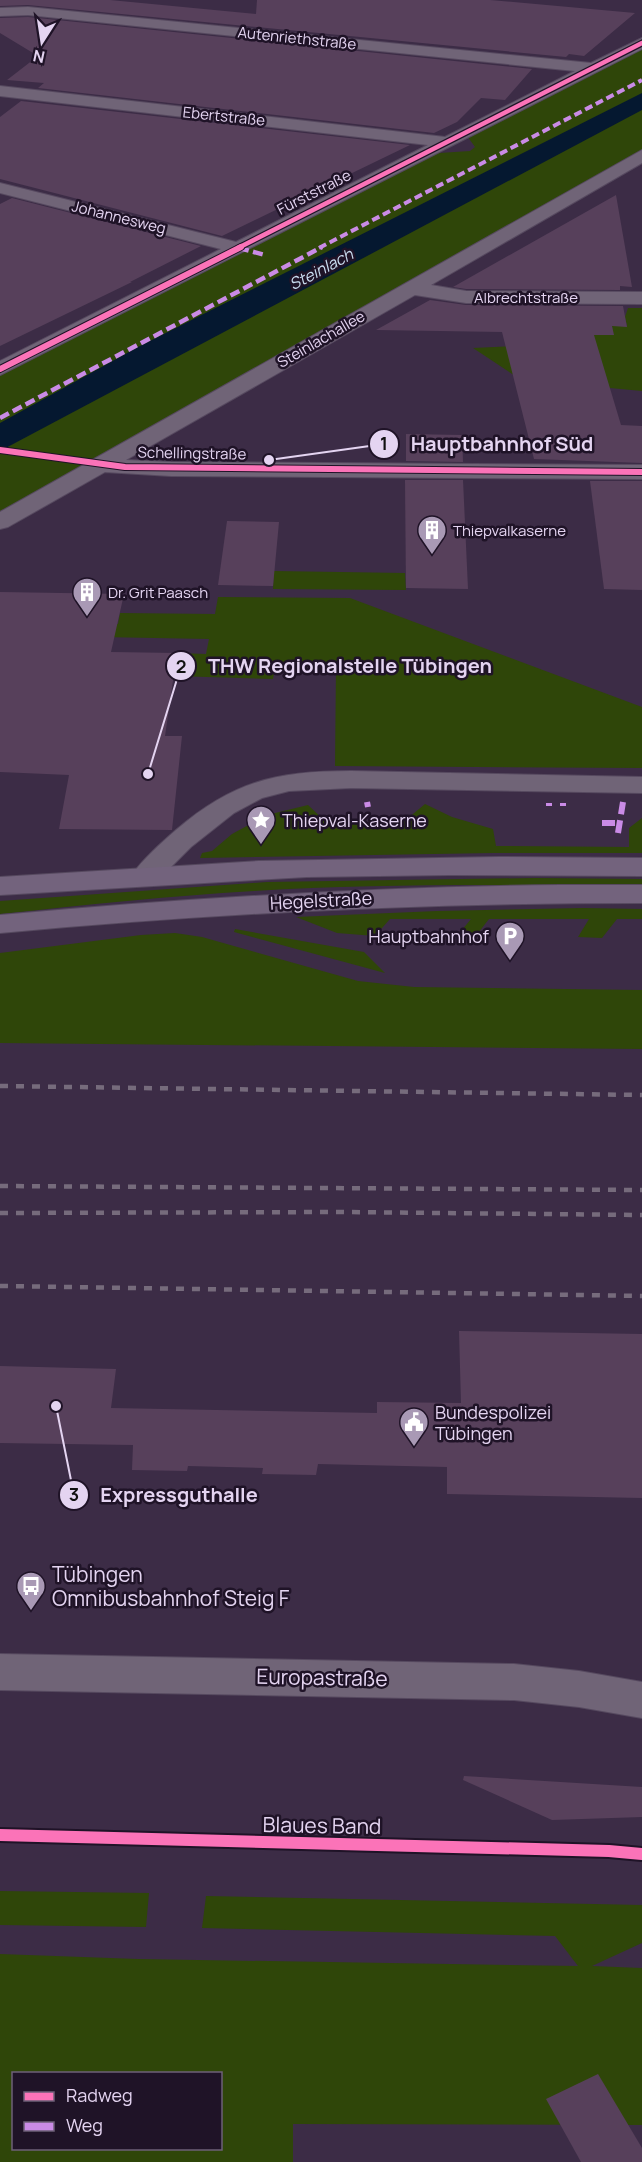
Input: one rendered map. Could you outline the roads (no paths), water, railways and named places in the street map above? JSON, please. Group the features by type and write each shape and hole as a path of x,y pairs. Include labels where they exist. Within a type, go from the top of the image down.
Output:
{"main road":[{"name":"Hegelstraße","path":"0,886 146,876 426,866 642,867"},
{"name":"Hegelstraße","path":"0,924 195,907 340,898 516,893 642,894"}],"street":[{"path":"3,12 23,0"},
{"name":"Autenriethstraße","path":"3,12 28,11 595,68"},
{"name":"Fürststraße","path":"0,369 642,43"},
{"name":"Ebertstraße","path":"0,91 447,142"},
{"name":"Steinlachallee","path":"0,522 603,180 642,155"},
{"name":"Johannesweg","path":"0,188 238,248"},
{"name":"Albrechtstraße","path":"411,288 466,297 642,298"},
{"name":"Schellingstraße","path":"102,465 183,469 642,472"},
{"path":"146,876 170,849 232,802 252,791 274,785 329,780 642,785"},
{"name":"Europastraße","path":"0,1672 514,1682 579,1689 642,1700"}],"water":[{"name":"Steinlach","path":"642,93 642,110 0,451 0,423 138,347"}],"railway":[{"path":"0,1086 642,1095"},
{"path":"0,1186 642,1190"},
{"path":"0,1213 341,1212 642,1215"},
{"path":"0,1286 642,1296"}],"place":[{"name":"Hauptbahnhof Süd","path":"269,460"},
{"name":"Thiepvalkaserne","path":"432,556"},
{"name":"Dr. Grit Paasch","path":"87,618"},
{"name":"THW Regionalstelle Tübingen","path":"148,774"},
{"name":"Thiepval-Kaserne","path":"261,846"},
{"name":"Hauptbahnhof","path":"510,962"},
{"name":"Expressguthalle","path":"56,1406"},
{"name":"Bundespolizei Tübingen","path":"414,1448"},
{"name":"Tübingen Omnibusbahnhof Steig F","path":"31,1612"}]}
